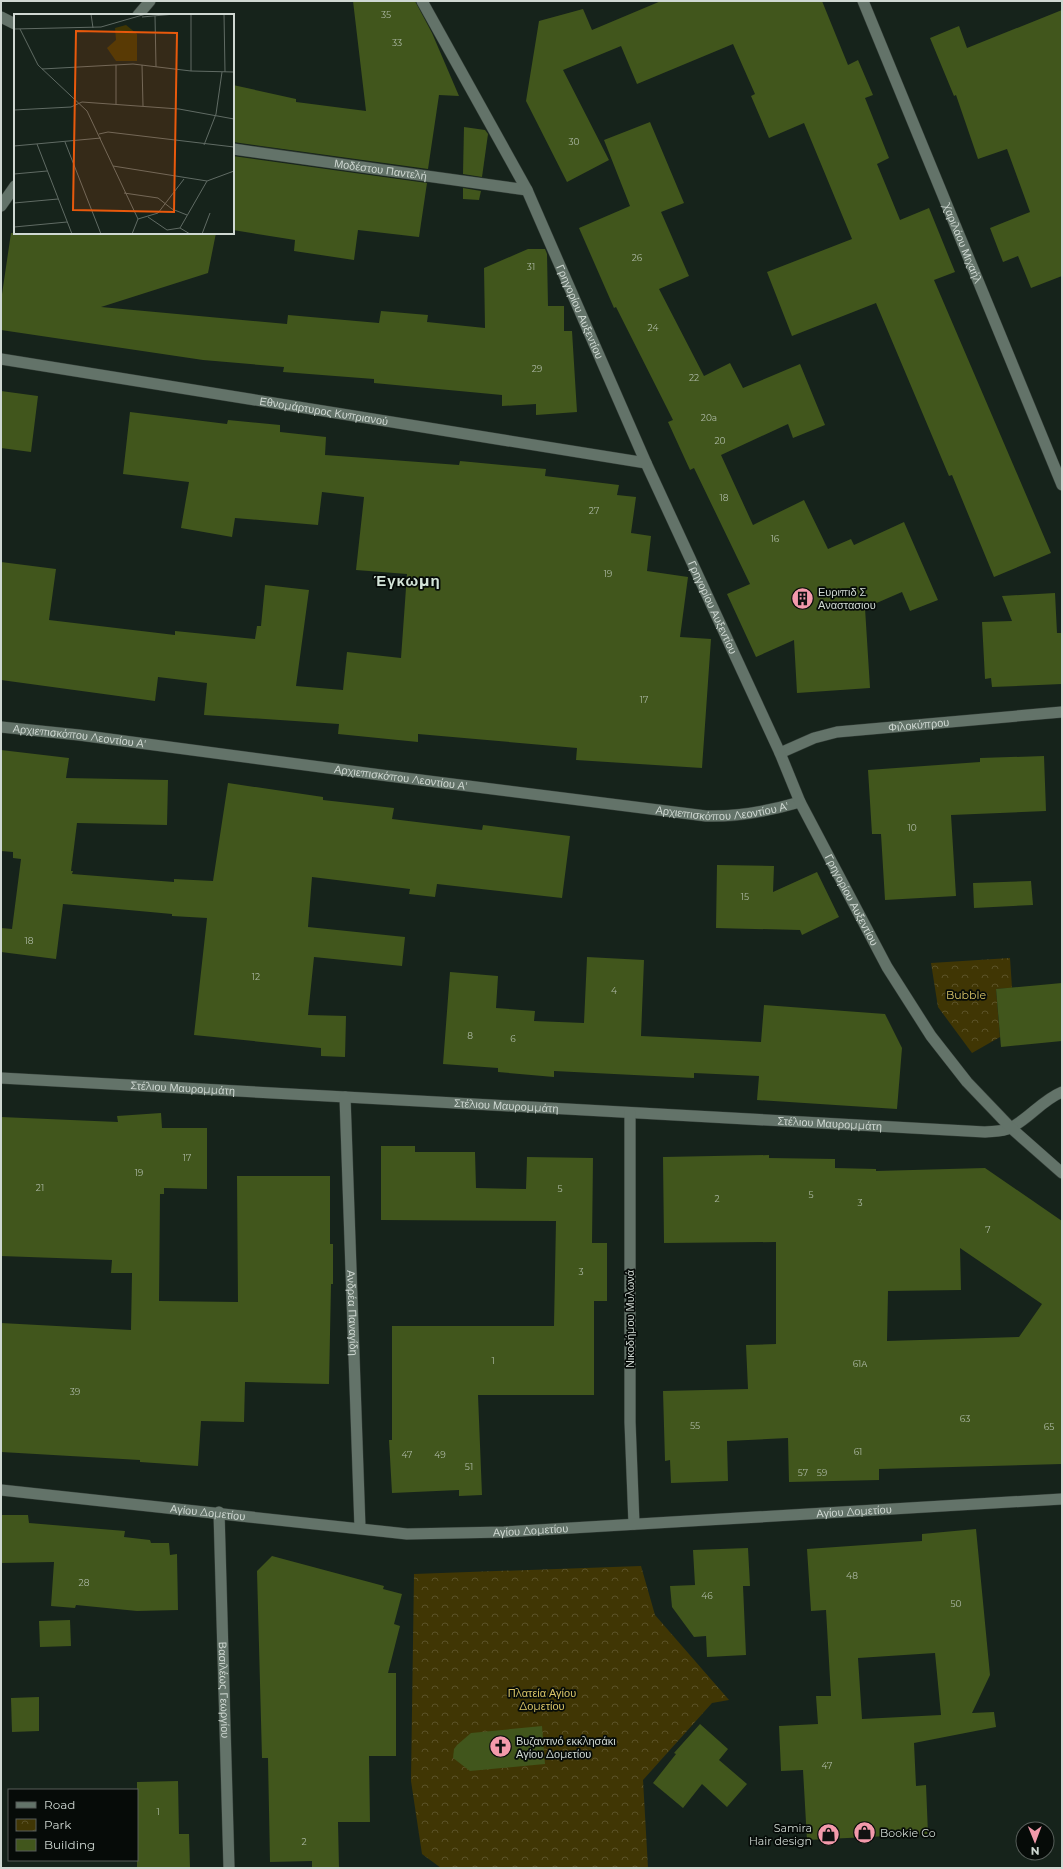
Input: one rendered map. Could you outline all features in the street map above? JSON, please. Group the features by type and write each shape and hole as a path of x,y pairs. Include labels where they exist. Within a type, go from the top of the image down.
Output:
{"street":[{"name":"Γρηγορίου Αυξεντίου","path":"422,1 527,190 646,463 780,753 800,802 888,967 931,1036 968,1082 1011,1128 1062,1173"},
{"name":"Χαριλάου Μιχαήλ","path":"864,1 1062,485"},
{"path":"1,17 14,24"},
{"name":"Μοδέστου Παντελή","path":"234,149 527,190"},
{"path":"1,206 14,187"},
{"name":"Εθνομάρτυρος Κυπριανού","path":"1,360 646,463"},
{"name":"Φιλοκύπρου","path":"780,753 814,738 837,732 1062,712"},
{"name":"Αρχιεπισκόπου Λεοντίου Α'","path":"1,727 79,735 381,776 706,816 728,816 764,812 800,802"},
{"name":"Στέλιου Μαυρομμάτη","path":"1,1078 985,1132 1002,1131 1011,1128"},
{"path":"1011,1128 1050,1096 1062,1092"},
{"name":"Ανδρέα Παναγίδη","path":"345,1097 360,1528"},
{"name":"Νικοδήμου Μυλωνά","path":"630,1113 630,1422 634,1524"},
{"name":"Αγίου Δομετίου","path":"1,1490 219,1512 407,1534 459,1534 1062,1499"},
{"name":"Βασιλέως Γεωργίου","path":"219,1512 229,1868"}],"green space":[{"name":"Bubble","path":"1010,958 1012,988 996,989 1000,1037 972,1053 938,1007 931,963"},
{"name":"Πλατεία Αγίου Δομετίου","path":"641,1566 655,1615 729,1700 712,1703 643,1780 648,1868 441,1868 422,1854 411,1781 414,1574"}],"building":[{"path":"353,1 415,1 432,33 459,96 439,95 428,169 234,142 234,85 296,99 296,102 366,111"},
{"path":"661,1 822,1 848,65 858,60 873,95 865,98 889,158 877,164 900,220 929,208 955,272 934,280 1051,553 994,577 952,475 949,476 876,303 792,336 767,272 852,239 804,123 769,138 751,96 755,94 733,44 637,84 621,46 563,70 609,160 567,182 526,101 539,21 583,9 592,30"},
{"path":"1062,10 1062,276 1031,288 1018,256 1003,262 990,228 1030,212 1007,149 978,159 956,95 954,96 930,38 959,26 967,48"},
{"path":"650,122 684,203 661,212 689,276 659,289 704,376 730,363 743,388 800,364 825,425 793,438 788,424 721,455 753,525 804,500 828,549 851,539 854,545 904,522 938,600 910,611 902,592 865,608 870,688 797,693 794,640 756,657 727,594 750,584 694,468 690,470 668,422 673,420 616,307 614,308 579,228 630,206 604,140"},
{"path":"464,127 485,130 488,134 482,177 463,174"},
{"path":"234,156 427,183 419,237 358,230 354,260 294,251 295,240 234,230"},
{"path":"463,188 481,191 479,200 463,199"},
{"path":"11,233 216,234 208,273 101,307 287,324 288,315 379,323 381,311 428,315 427,322 485,328 484,268 528,249 545,249 547,254 548,306 564,306 564,331 572,331 577,412 536,415 536,404 502,406 502,395 374,383 374,379 283,372 284,367 203,360 1,330 1,301"},
{"path":"1,391 38,396 31,452 1,448"},
{"path":"130,412 227,424 228,420 280,425 280,432 326,437 325,455 459,465 460,461 546,469 545,476 619,485 617,495 636,497 631,533 651,536 647,571 688,577 680,637 711,639 702,768 576,760 577,748 418,734 418,742 338,734 339,724 204,715 207,683 158,677 155,701 1,680 1,562 56,569 49,620 175,635 175,631 255,639 257,626 261,626 265,585 309,590 296,686 343,690 347,652 401,658 407,574 356,570 364,497 322,492 318,525 235,518 232,537 181,528 189,482 123,474"},
{"path":"1055,593 1057,633 1062,633 1062,684 992,687 991,678 985,679 982,622 1012,621 1002,596"},
{"path":"1,750 69,758 66,778 168,780 167,825 77,823 71,871 73,871 72,874 174,882 174,879 213,881 228,783 323,797 323,800 394,808 392,819 482,830 483,825 570,836 562,898 437,884 435,897 409,894 410,889 312,877 308,927 405,937 402,966 314,957 308,1015 346,1016 345,1057 321,1056 321,1048 194,1035 207,918 172,916 172,914 63,904 56,959 1,952 1,928 12,929 21,859 13,858 13,852 1,851"},
{"path":"1044,756 1046,811 951,815 956,896 885,900 881,834 872,834 868,770 980,762 980,758"},
{"path":"717,865 774,866 773,892 817,872 839,917 802,935 800,930 716,928"},
{"path":"1031,881 1033,905 974,908 973,883"},
{"path":"587,957 644,960 641,1036 761,1042 764,1005 885,1014 902,1048 897,1109 757,1100 759,1076 694,1073 694,1078 554,1071 554,1077 498,1072 498,1068 443,1064 450,972 498,976 496,1008 535,1011 534,1021 584,1023"},
{"path":"1062,983 1062,1041 1001,1047 996,989"},
{"path":"161,1113 162,1128 207,1128 207,1189 164,1188 164,1194 160,1194 159,1301 238,1302 237,1176 330,1176 330,1244 333,1244 333,1284 331,1284 329,1384 245,1382 244,1422 201,1421 198,1466 140,1462 140,1460 1,1452 1,1323 131,1330 132,1273 111,1273 112,1260 1,1256 1,1117 118,1122 117,1116"},
{"path":"381,1146 415,1146 415,1152 475,1152 476,1188 526,1189 527,1157 593,1158 592,1243 607,1243 607,1301 594,1301 594,1395 478,1395 482,1495 459,1496 459,1490 392,1493 389,1440 392,1440 392,1326 554,1326 556,1221 381,1220"},
{"path":"769,1155 769,1158 835,1159 835,1168 876,1169 876,1171 985,1168 1062,1221 1062,1464 879,1469 879,1480 789,1482 788,1438 727,1441 728,1481 671,1483 670,1460 665,1461 663,1391 748,1389 746,1345 776,1344 776,1242 664,1243 663,1157","holes":["960,1248 1042,1304 1019,1337 887,1341 888,1291 961,1290"]},
{"path":"1,1515 28,1515 29,1523 125,1531 124,1537 150,1540 151,1543 169,1543 170,1555 177,1554 178,1610 137,1611 76,1605 75,1608 51,1606 54,1562 1,1563"},
{"path":"976,1529 990,1675 972,1713 994,1712 996,1727 914,1743 916,1786 926,1785 928,1834 807,1840 803,1770 781,1771 779,1726 818,1724 816,1696 831,1696 826,1610 811,1611 807,1549 922,1541 922,1534","holes":["935,1653 941,1715 862,1719 858,1658"]},
{"path":"748,1548 750,1586 743,1586 746,1655 707,1657 706,1636 694,1637 672,1607 670,1586 695,1585 693,1550"},
{"path":"272,1556 384,1586 383,1589 402,1594 394,1624 400,1626 388,1673 396,1673 396,1756 369,1756 370,1822 338,1822 339,1868 312,1868 312,1861 270,1862 268,1758 262,1758 257,1571"},
{"path":"70,1620 71,1646 40,1647 39,1621"},
{"path":"39,1697 39,1731 12,1732 11,1698"},
{"path":"700,1724 728,1749 719,1760 747,1784 727,1807 702,1784 683,1808 653,1783 676,1754 674,1753"},
{"name":"Βυζαντινό εκκλησάκι Αγίου Δομετίου","path":"542,1726 545,1764 470,1771 453,1758 454,1749 471,1733"},
{"path":"178,1781 179,1834 189,1834 190,1868 137,1868 137,1782"}],"place":[{"name":"Ευριπιδ Σ Αναστασιου","path":"803,598"},
{"name":"Βυζαντινό εκκλησάκι Αγίου Δομετίου","path":"500,1747"},
{"name":"Bookie Co","path":"865,1833"},
{"name":"Samira Hair design","path":"828,1834"}],"district":[{"name":"Έγκωμη","path":"407,581"}]}
